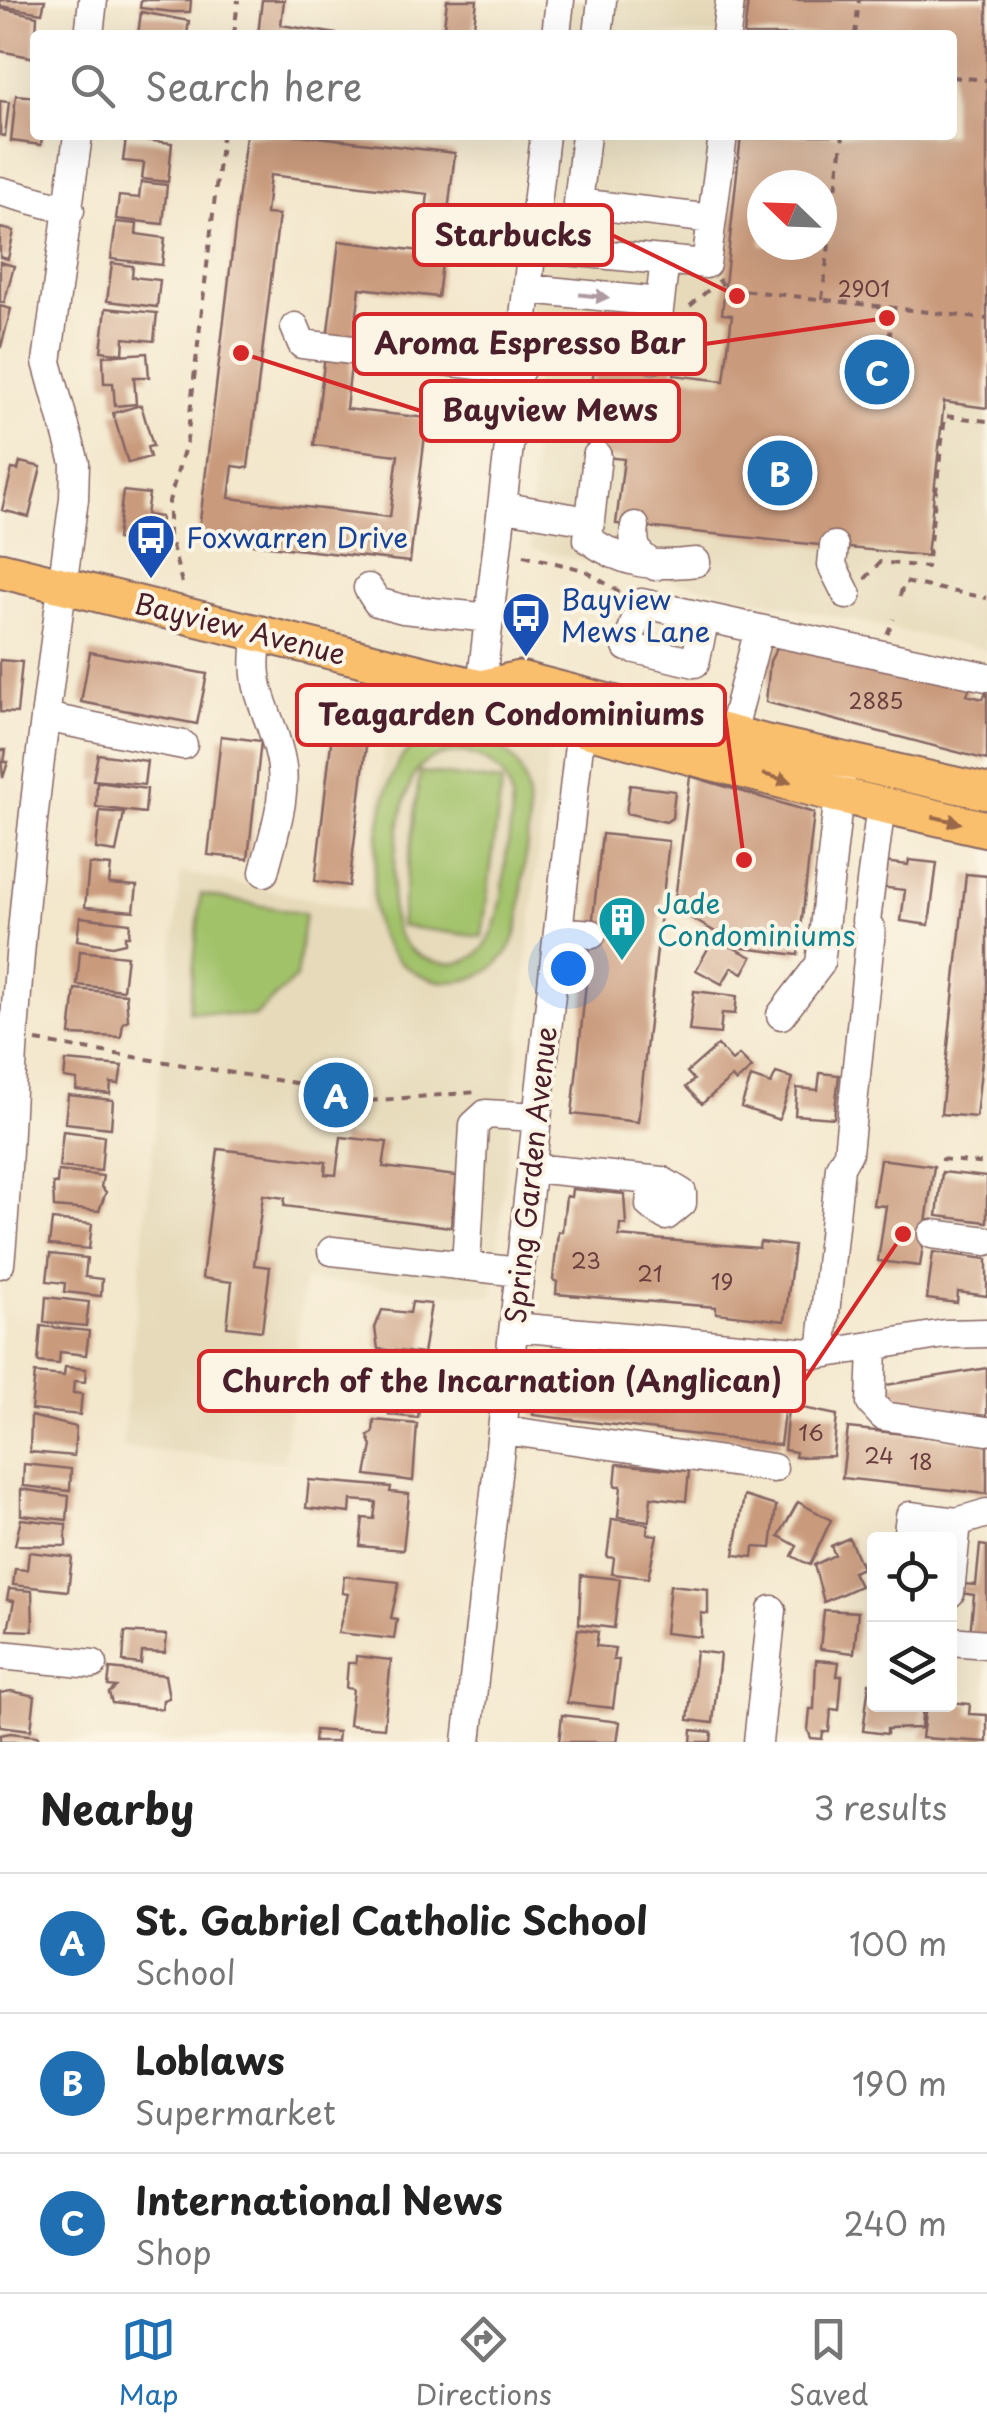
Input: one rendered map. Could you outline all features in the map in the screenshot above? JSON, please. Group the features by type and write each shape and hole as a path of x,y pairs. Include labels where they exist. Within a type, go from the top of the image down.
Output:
{"main road":[{"name":"Bayview Avenue","path":"0,570 481,688 511,710 838,796 987,829"},
{"name":"Bayview Avenue","path":"481,688 519,679 732,734 987,792"},
{"path":"581,727 594,717 637,727 689,722"}],"street":[{"path":"90,30 93,0"},
{"path":"557,30 560,0"},
{"path":"599,30 602,0"},
{"path":"727,30 730,0"},
{"path":"0,1264 14,1047 75,463 47,362 77,140"},
{"path":"481,688 505,507 544,140"},
{"path":"585,140 578,203 712,219"},
{"path":"533,248 706,264 722,140"},
{"path":"0,190 70,210"},
{"path":"652,359 665,260"},
{"path":"528,289 660,302"},
{"path":"295,327 302,344 520,370"},
{"path":"598,456 588,539 606,552 655,566 696,562"},
{"path":"505,507 589,521"},
{"path":"634,526 634,546 640,557 655,566"},
{"path":"834,546 832,564 851,584"},
{"path":"368,588 377,602 403,610 490,618"},
{"path":"705,618 695,663 627,646 641,604 987,677"},
{"path":"732,734 759,629"},
{"path":"258,634 254,677 280,755 284,792 264,872"},
{"path":"46,718 183,745"},
{"name":"Spring Garden Avenue","path":"468,1742 581,727"},
{"path":"781,1015 820,964 843,760"},
{"path":"820,1354 840,1167 848,1153 871,930 866,922 881,805"},
{"path":"558,931 592,934"},
{"path":"466,1266 474,1124 486,1114 537,1116"},
{"path":"532,1168 662,1182"},
{"path":"932,1234 987,1242"},
{"path":"332,1251 520,1272"},
{"path":"514,1328 820,1354 945,1334 987,1334"},
{"path":"873,1348 871,1403 882,1416 987,1431"},
{"path":"503,1430 773,1468"},
{"path":"908,1532 910,1516 957,1522 987,1512"},
{"path":"956,1532 957,1522"},
{"path":"758,1742 772,1610"},
{"path":"957,1642 987,1644"},
{"path":"0,1655 93,1664"}],"path":[{"path":"235,30 238,0"},
{"path":"856,30 859,0"},
{"path":"957,77 987,80"},
{"path":"182,583 169,535 169,501 186,440 221,140"},
{"path":"822,299 842,140"},
{"path":"706,264 725,288 987,318"},
{"path":"882,402 893,308"},
{"path":"851,584 866,580 880,562 927,566 946,416 987,421"},
{"path":"524,555 584,570 641,604"},
{"path":"900,596 904,582 987,598"},
{"path":"886,636 894,619"},
{"path":"14,1047 320,1088 323,1063 328,1064 324,1088 328,1089 332,1064 337,1065 333,1090 345,1091 343,1103"},
{"path":"312,1086 310,1098 343,1103 486,1092"},
{"path":"941,1159 987,1164"}],"shaded area":[{"path":"564,0 987,0 987,650 531,549 535,373 525,347 548,140 957,140 957,30 561,30"},
{"path":"390,698 550,737 493,1296 304,1279 284,1462 122,1448 181,872 365,911"}],"green space":[{"path":"455,731 484,739 504,750 518,765 525,784 528,827 520,916 513,943 491,969 471,979 449,982 428,978 392,954 380,935 373,896 379,828 398,764 418,744","holes":["463,752 498,770 509,790 511,819 502,893 494,930 485,946 474,957 458,963 437,962 410,949 396,931 392,889 397,842 407,795 420,767 440,756"]},
{"path":"420,772 502,782 482,937 400,926"},
{"path":"201,894 305,914 296,978 254,1017 189,1011"}],"building":[{"path":"0,0 45,0 42,13 0,6"},
{"path":"141,0 191,0 190,12 140,8"},
{"path":"262,0 284,0 281,25 312,30 259,30"},
{"path":"447,0 477,0 474,30 444,30"},
{"path":"748,0 987,0 987,408 944,402 927,556 616,524 624,459 586,455 595,354 675,361 674,375 724,381 732,315 722,314 740,140 957,140 957,30 745,30"},
{"path":"0,8 37,16 36,30 30,30 30,57 0,51"},
{"path":"141,12 189,21 188,30 139,30"},
{"path":"16,95 30,96 30,140 42,140 41,145 11,141"},
{"path":"0,101 9,102 5,136 0,135"},
{"path":"126,140 172,143 168,182 142,179 144,163 123,161"},
{"path":"245,140 344,140 455,153 438,297 360,288 346,409 427,418 410,562 198,538","holes":["270,175 428,194 421,251 339,241 314,445 398,455 390,517 229,498 233,466 248,468 279,215 266,214"]},
{"path":"141,182 167,185 163,224 116,219 119,196 139,198"},
{"path":"116,222 137,224 136,234 165,238 162,265 111,259"},
{"path":"0,228 14,231 8,259 0,257"},
{"path":"0,262 14,266 4,303 0,302"},
{"path":"112,263 133,266 132,277 160,280 157,307 107,301"},
{"path":"0,306 11,309 1,347 0,347"},
{"path":"106,308 157,313 154,341 124,338 123,354 101,351"},
{"path":"147,353 149,377 134,377 136,404 115,406 113,383 104,383 103,356"},
{"path":"141,405 153,446 147,447 150,457 128,463 113,413"},
{"path":"20,462 41,467 29,517 2,510 12,469 18,470"},
{"path":"123,491 149,494 146,515 161,517 158,548 117,539"},
{"path":"781,640 971,684 967,695 983,699 987,689 987,760 766,702 770,661"},
{"path":"90,652 207,674 197,724 81,702"},
{"path":"0,660 22,662 17,713 0,712"},
{"path":"332,734 367,738 349,886 315,881"},
{"path":"221,736 261,741 248,859 208,855"},
{"path":"0,750 6,750 4,762 8,762 3,778"},
{"path":"98,754 147,761 144,785 93,780"},
{"path":"690,776 814,813 798,955 743,948 674,908"},
{"path":"97,782 147,789 145,813 96,807"},
{"path":"630,785 675,791 672,818 666,822 626,813"},
{"path":"100,811 124,813 116,852 96,849"},
{"name":"Jade Condominiums","path":"602,834 669,841 638,1122 572,1114"},
{"path":"909,860 937,863 929,925 901,921 905,890 879,887 882,862 908,865"},
{"path":"89,864 111,866 109,884 137,886 134,911 85,907"},
{"path":"966,874 987,876 987,1014 976,1117 941,1114"},
{"path":"80,917 130,923 129,936 125,936 125,943 112,946 77,940"},
{"path":"714,938 752,957 743,973 732,967 722,984 696,970"},
{"path":"80,951 127,956 123,990 77,985"},
{"path":"75,989 126,994 128,1020 123,1023 121,1037 70,1035"},
{"path":"694,991 737,996 735,1014 722,1013 720,1034 689,1031"},
{"path":"718,1045 732,1061 739,1055 752,1068 736,1082 732,1077 702,1104 686,1087 694,1080 687,1072"},
{"path":"66,1061 122,1066 119,1084 111,1083 110,1094 76,1090 77,1080 64,1078"},
{"path":"776,1073 793,1078 779,1120 741,1107 751,1077 771,1084"},
{"path":"820,1073 839,1075 834,1118 795,1115 797,1088 818,1090"},
{"path":"68,1095 113,1100 111,1128 65,1123"},
{"path":"63,1131 104,1136 101,1171 59,1167"},
{"path":"341,1137 387,1142 383,1167 457,1176 451,1227 284,1206 285,1198 263,1195 254,1265 270,1267 262,1331 227,1327 232,1282 202,1278 218,1149 326,1162 325,1174 336,1175"},
{"path":"880,1159 934,1166 920,1266 878,1261 886,1206 873,1205"},
{"path":"58,1171 103,1176 101,1187 106,1192 99,1211 54,1207 53,1183 57,1184"},
{"path":"942,1172 987,1177 987,1222 937,1216"},
{"path":"572,1189 624,1194 626,1225 620,1224 619,1236 759,1248 760,1242 794,1246 785,1321 716,1313 716,1307 556,1294 557,1282 553,1280 558,1232 562,1232 566,1196 571,1197"},
{"path":"52,1220 92,1224 89,1249 49,1245"},
{"path":"933,1252 987,1259 987,1296 958,1292 957,1303 927,1299"},
{"path":"50,1254 87,1258 85,1277 102,1279 101,1296 64,1292 65,1283 47,1281"},
{"path":"46,1297 89,1302 86,1326 44,1322"},
{"path":"412,1302 431,1304 423,1354 378,1349 375,1328 382,1310 410,1313"},
{"path":"41,1326 89,1331 86,1355 60,1352 59,1364 38,1362"},
{"path":"540,1359 787,1389 780,1445 533,1415"},
{"path":"65,1367 86,1369 85,1382 74,1381 73,1393 82,1394 80,1415 31,1410 35,1373 64,1376"},
{"path":"395,1368 424,1371 423,1385 432,1387 431,1401 420,1401 418,1418 389,1415 392,1391 386,1390 387,1372 395,1373"},
{"path":"987,1368 987,1416 884,1406 886,1385"},
{"path":"798,1407 837,1415 833,1456 795,1457 796,1452 784,1450 788,1409"},
{"path":"31,1416 76,1427 74,1456 30,1452"},
{"path":"374,1420 417,1424 413,1481 366,1475 372,1446 368,1436 373,1433"},
{"path":"848,1428 987,1443 987,1494 842,1478"},
{"path":"24,1464 71,1469 70,1491 23,1486"},
{"path":"617,1464 689,1471 686,1501 651,1497 649,1521 618,1517 621,1486 615,1486"},
{"path":"309,1480 391,1487 390,1492 409,1494 403,1550 360,1546 363,1518 374,1519 376,1502 351,1500 350,1513 306,1508"},
{"path":"21,1489 69,1496 67,1520 21,1515"},
{"path":"744,1496 776,1506 771,1548 754,1547 753,1557 734,1555"},
{"path":"798,1502 831,1520 810,1565 792,1556 797,1546 779,1536"},
{"path":"21,1519 66,1524 66,1546 15,1545"},
{"path":"612,1519 648,1524 647,1534 657,1535 648,1578 612,1574 614,1558 607,1557"},
{"path":"849,1538 862,1568 853,1572 860,1586 824,1602 814,1565 835,1555 831,1546"},
{"path":"980,1545 987,1546 987,1637 970,1635 974,1595 961,1593 962,1584 976,1585"},
{"path":"29,1552 72,1557 68,1591 13,1585 15,1569 27,1570"},
{"path":"581,1575 620,1579 614,1628 579,1624"},
{"path":"344,1576 399,1582 391,1618 397,1619 394,1639 338,1633 348,1594 342,1593"},
{"path":"670,1585 708,1589 708,1614 701,1613 701,1637 665,1633"},
{"path":"9,1589 32,1591 33,1631 8,1630 14,1601 7,1600"},
{"path":"824,1610 858,1612 854,1653 820,1649"},
{"path":"578,1629 598,1632 596,1646 615,1648 613,1660 619,1660 613,1708 567,1703"},
{"path":"125,1632 167,1635 165,1653 142,1652 141,1664 123,1662"},
{"path":"696,1651 720,1654 713,1723 688,1720"},
{"path":"356,1656 391,1660 384,1728 349,1725 353,1689 346,1688 348,1663 356,1663"},
{"path":"816,1660 839,1662 837,1676 842,1676 839,1710 831,1709 829,1732 823,1732 822,1739 811,1738 808,1730 810,1709 814,1709"},
{"path":"110,1669 165,1675 169,1698 163,1700 162,1709 112,1703 109,1693 116,1687 108,1686"},
{"path":"0,1693 35,1696 31,1730 0,1726"},
{"path":"867,1699 867,1712 922,1712 921,1728 887,1729 887,1734 863,1731"},
{"path":"957,1703 970,1704 969,1714 987,1715 987,1742 922,1738 925,1712 957,1712"},
{"path":"562,1715 620,1722 617,1742 559,1742"},
{"path":"315,1730 338,1732 337,1742 314,1742"},
{"path":"692,1730 712,1732 711,1742 691,1742"},
{"path":"0,1735 38,1736 38,1742 0,1742"}],"place":[{"name":"Starbucks","path":"737,296"},
{"name":"Aroma Espresso Bar","path":"887,318"},
{"name":"Bayview Mews","path":"241,353"},
{"name":"International News","path":"877,372"},
{"name":"Loblaws","path":"780,473"},
{"name":"Foxwarren Drive","path":"151,580"},
{"name":"Bayview Mews Lane","path":"526,658"},
{"name":"Teagarden Condominiums","path":"744,860"},
{"name":"Jade Condominiums","path":"622,962"},
{"name":"St. Gabriel Catholic School","path":"336,1095"},
{"name":"Church of the Incarnation (Anglican)","path":"903,1234"}]}
